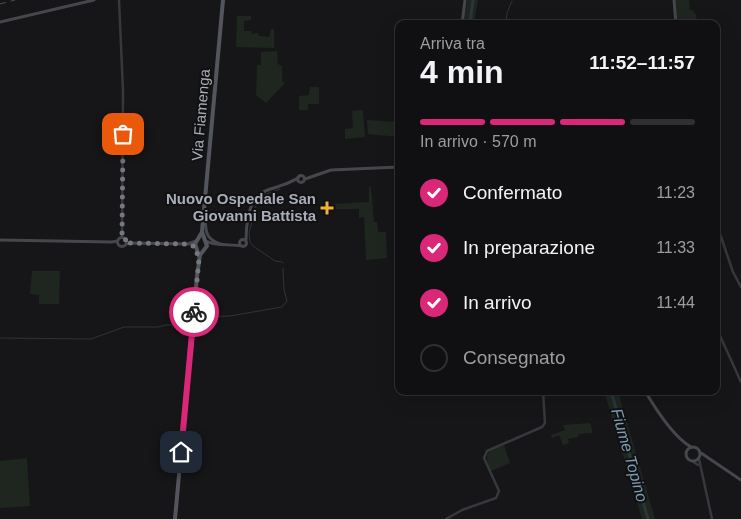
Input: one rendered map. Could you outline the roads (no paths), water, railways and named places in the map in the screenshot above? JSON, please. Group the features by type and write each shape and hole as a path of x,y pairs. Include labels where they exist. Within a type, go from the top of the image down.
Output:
{"main road":[{"path":"0,22 94,0"},
{"name":"Via Fiamenga","path":"175,519 199,259 196,249 202,232 223,0"},
{"path":"462,20 465,0"},
{"path":"674,0 676,20"},
{"path":"117,242 121,247 128,243 188,244 198,240 242,246 240,243 246,232 252,205 257,196 266,190 302,177 331,170 395,167"},
{"path":"292,182 303,182 302,177"},
{"path":"204,208 207,234 209,239 218,244"},
{"name":"Via Fiamenga","path":"199,259 206,249 202,232"},
{"path":"2,241 117,242 122,238 128,243"},
{"path":"232,244 243,240"},
{"path":"188,244 196,249 206,249 218,244"},
{"path":"648,395 689,448"},
{"path":"689,448 697,447 706,457 741,480"},
{"path":"689,448 686,457 692,461 706,457"},
{"path":"699,458 701,453"}],"street":[{"path":"119,0 123,91 122,238"},
{"path":"720,234 733,272 741,287"},
{"path":"720,336 741,382"},
{"path":"446,519 462,510 496,498 499,491 484,458 485,454 487,451 544,426 544,395"},
{"path":"699,458 699,466 712,519"},
{"path":"692,461 699,466"}],"waterway":[{"name":"Fiume Topino","path":"470,20 473,0"},
{"path":"506,20 512,1"},
{"path":"280,189 264,195 257,202 249,233 250,242 253,246 275,261 283,263"},
{"path":"195,317 230,316 282,307 287,301 284,290 283,268"},
{"path":"0,338 91,339 124,327 183,325 191,318"},
{"name":"Fiume Topino","path":"612,395 648,519"}],"railway":[{"path":"0,4 15,0"}],"place":[{"name":"Nuovo Ospedale San Giovanni Battista","path":"327,208"}]}
